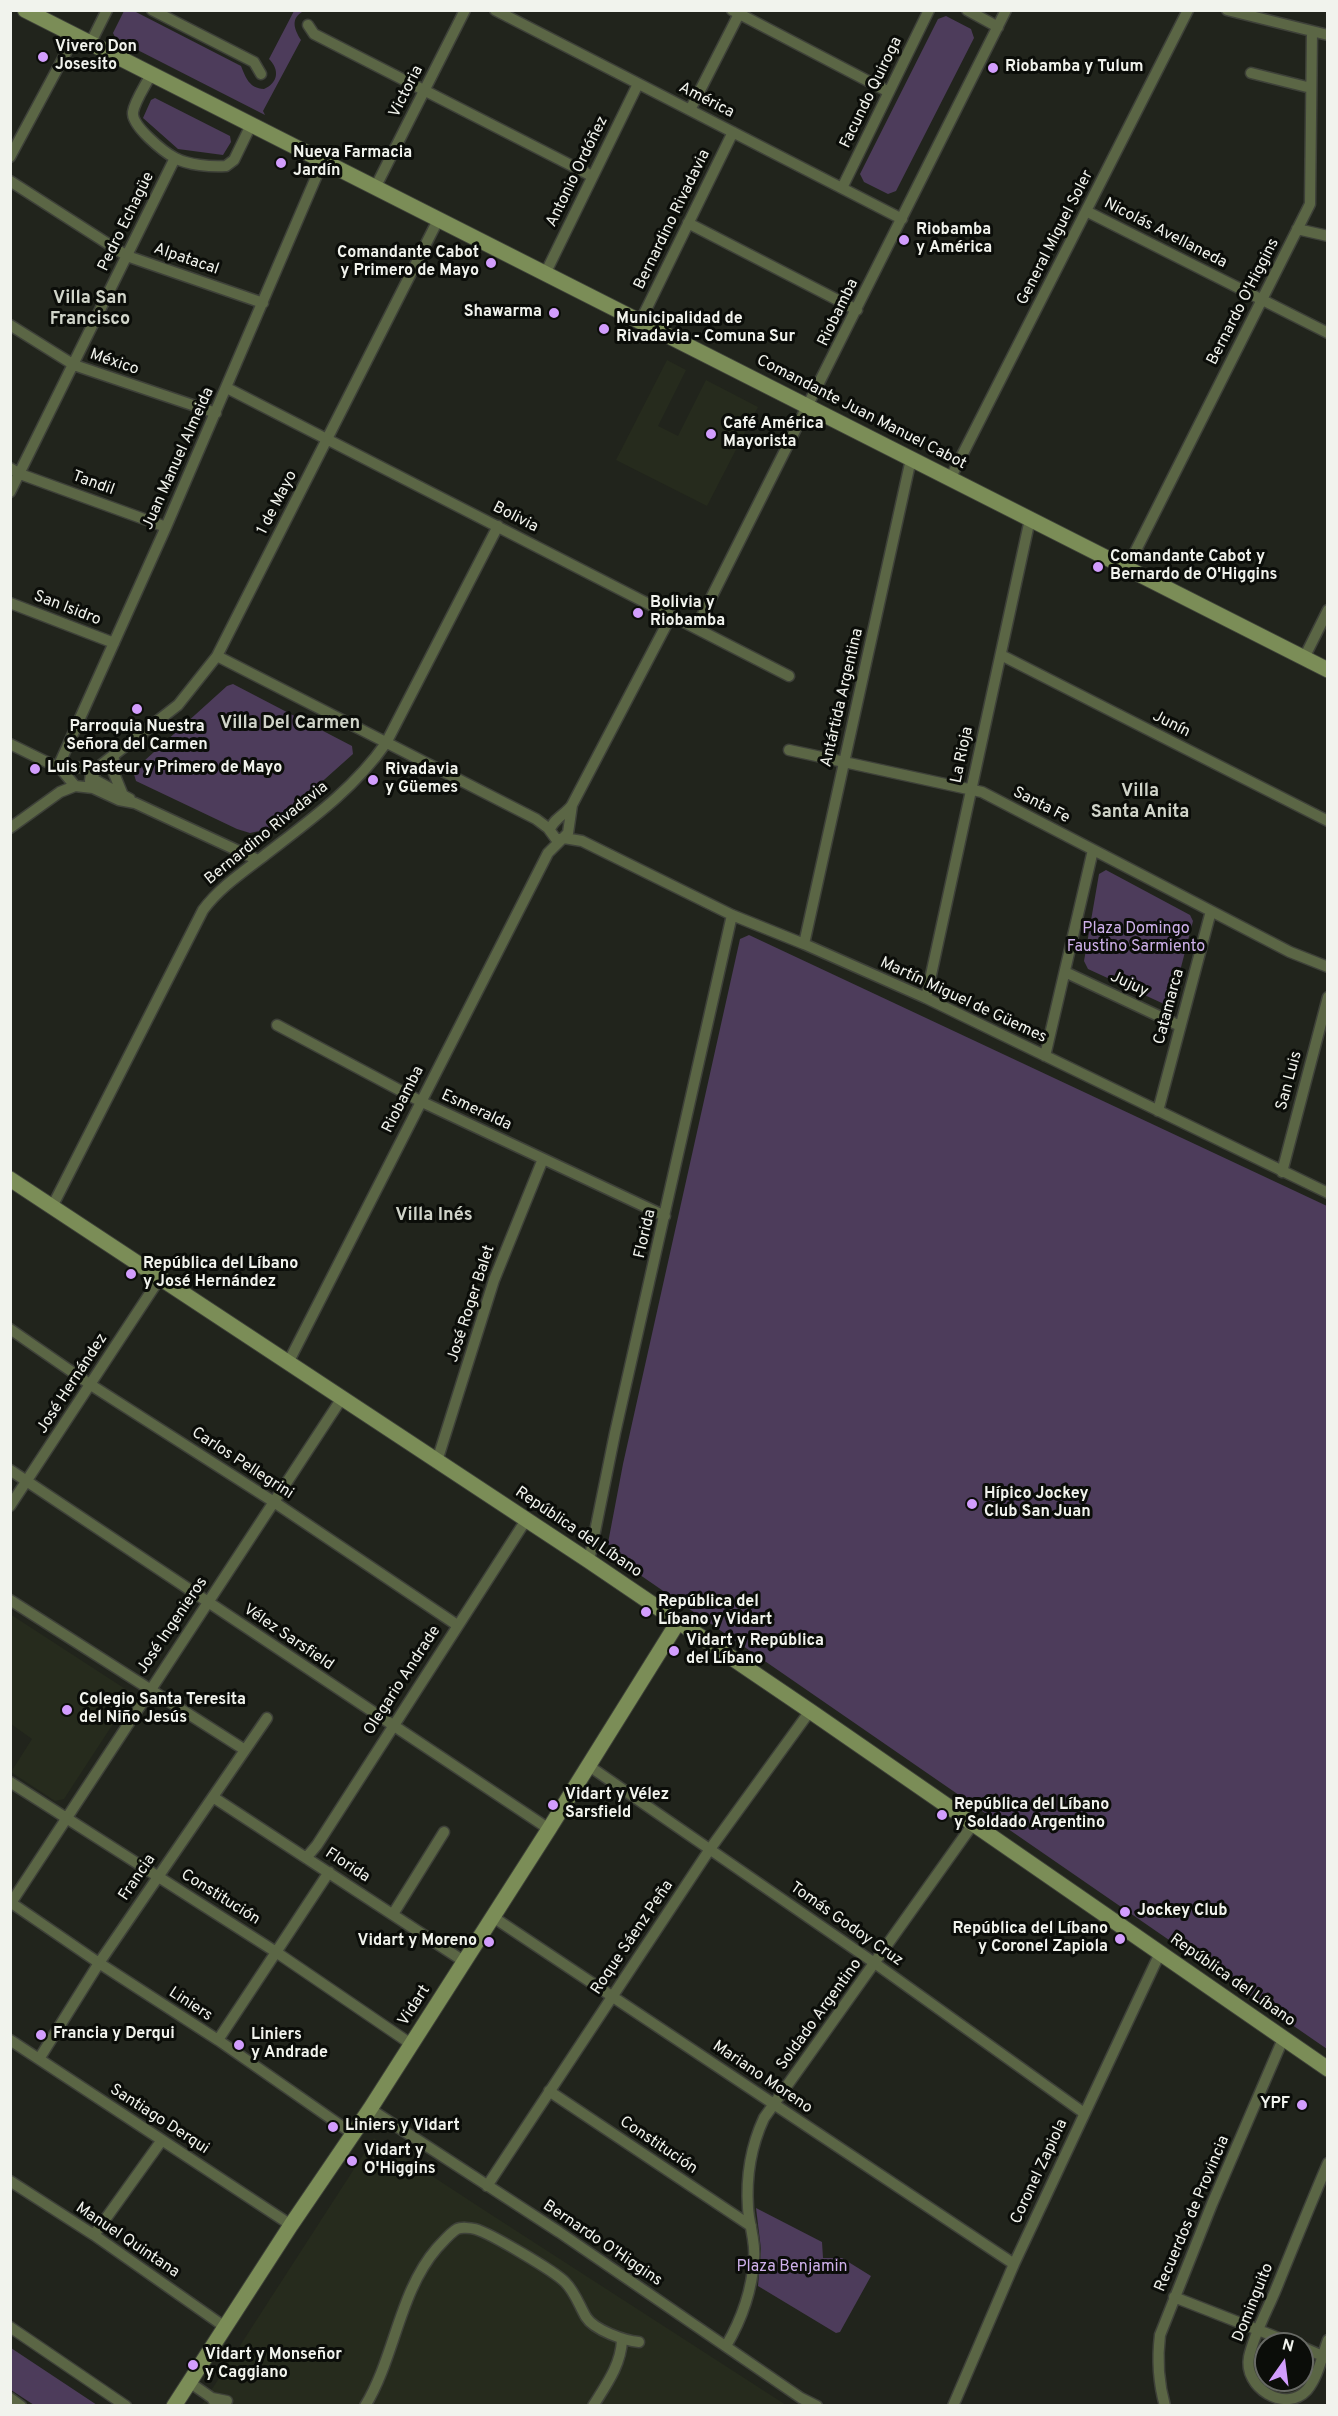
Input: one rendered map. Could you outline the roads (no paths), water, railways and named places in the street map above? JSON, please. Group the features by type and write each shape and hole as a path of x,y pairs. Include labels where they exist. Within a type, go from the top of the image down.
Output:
{"main road":[{"name":"Comandante Juan Manuel Cabot","path":"25,10 1328,670"},
{"name":"República del Líbano","path":"10,1179 589,1561 1328,2069"},
{"name":"Vidart","path":"174,2406 494,1917 678,1622"}],"street":[{"path":"90,44 107,10"},
{"path":"152,10 254,62 261,74"},
{"name":"Victoria","path":"375,188 465,10"},
{"name":"América","path":"495,10 902,219"},
{"name":"Facundo Quiroga","path":"842,188 929,10"},
{"path":"967,10 998,27"},
{"name":"Riobamba","path":"696,628 809,407 1006,10"},
{"name":"General Miguel Soler","path":"950,479 1188,10"},
{"path":"1227,10 1328,35"},
{"path":"690,110 736,12 890,92"},
{"path":"308,25 314,34 592,176"},
{"name":"Bernardo O'Higgins","path":"1127,568 1310,204 1312,31"},
{"path":"10,157 14,142 75,36"},
{"path":"1251,73 1311,88"},
{"path":"151,75 133,110 134,120 145,134 175,158 225,166 234,160 251,125"},
{"name":"Antonio Ordóñez","path":"544,274 638,84"},
{"name":"Bernardino Rivadavia","path":"640,322 733,132"},
{"name":"Pedro Echagüe","path":"10,492 15,471 74,365 175,158"},
{"name":"Juan Manuel Almeida","path":"75,777 114,643 227,388 323,161"},
{"name":"Alpatacal","path":"10,181 127,256 263,303"},
{"name":"Nicolás Avellaneda","path":"1086,211 1328,333"},
{"name":"1 de Mayo","path":"10,828 75,777 114,756 178,705 217,656 438,220"},
{"path":"688,224 857,310"},
{"path":"1297,229 1328,236"},
{"name":"México","path":"10,325 74,365 216,413"},
{"name":"Bolivia","path":"227,388 789,676"},
{"name":"Antártida Argentina","path":"804,944 911,459"},
{"name":"Tandil","path":"15,471 166,527"},
{"name":"La Rioja","path":"926,998 1030,519"},
{"name":"Bernardino Rivadavia","path":"52,1207 197,921 212,899 331,804 363,773 386,743 498,526"},
{"name":"San Isidro","path":"10,603 114,643"},
{"path":"1304,658 1328,610"},
{"path":"566,833 553,837 553,826 572,805 671,616"},
{"name":"Junín","path":"1000,655 1328,821"},
{"path":"217,656 536,819 553,826 564,822 566,833"},
{"path":"10,744 75,777 258,860"},
{"name":"Santa Fe","path":"789,750 982,792 1290,952 1328,968"},
{"path":"114,756 113,771 122,793"},
{"path":"75,777 122,793 135,803"},
{"path":"566,833 572,805"},
{"name":"Riobamba","path":"548,853 553,826"},
{"name":"Riobamba","path":"288,1362 548,853 566,833"},
{"name":"Martín Miguel de Güemes","path":"566,833 732,915 926,998 1328,1193"},
{"path":"1045,1056 1093,850"},
{"name":"Catamarca","path":"1158,1111 1211,911"},
{"name":"Florida","path":"589,1561 617,1422 732,915"},
{"name":"Jujuy","path":"1065,972 1180,1026"},
{"name":"San Luis","path":"1282,1172 1328,997"},
{"name":"Esmeralda","path":"277,1025 420,1101 665,1216"},
{"name":"José Roger Balet","path":"437,1461 494,1280 543,1159"},
{"name":"José Hernández","path":"10,1506 92,1385 160,1278"},
{"name":"Carlos Pellegrini","path":"10,1329 457,1625"},
{"name":"José Ingenieros","path":"11,1902 342,1398"},
{"name":"Vélez Sarsfield","path":"10,1470 549,1829"},
{"name":"Olegario Andrade","path":"306,1858 317,1845 392,1725 526,1520"},
{"path":"10,1600 245,1750"},
{"name":"Roque Sáenz Peña","path":"487,2186 611,1996 711,1849 810,1711"},
{"name":"Francia","path":"39,2059 157,1876 267,1718"},
{"name":"Tomás Godoy Cruz","path":"589,1766 876,1964 1084,2113"},
{"name":"Constitución","path":"10,1782 276,1952 411,2044"},
{"name":"Florida","path":"213,1797 465,1962"},
{"name":"Soldado Argentino","path":"726,2346 740,2322 751,2283 755,2257 748,2210 748,2186 757,2134 774,2104 876,1964 973,1824"},
{"path":"393,1914 444,1832"},
{"path":"218,2040 329,1872"},
{"name":"Liniers","path":"11,1902 99,1963 218,2040 353,2134"},
{"name":"Mariano Moreno","path":"494,1917 1014,2264"},
{"name":"Coronel Zapiola","path":"953,2406 1014,2264 1160,1953"},
{"name":"Recuerdos de Provincia","path":"1165,2406 1159,2385 1160,2334 1283,2039"},
{"name":"Santiago Derqui","path":"10,2040 291,2225"},
{"name":"Constitución","path":"549,2091 751,2226"},
{"name":"Bernardo O'Higgins","path":"370,2109 558,2232 801,2398 817,2406"},
{"path":"94,2235 162,2140"},
{"name":"Dominguito","path":"1328,2163 1249,2358 1249,2366 1257,2385 1279,2399 1292,2399 1306,2392 1325,2357 1328,2340"},
{"name":"Manuel Quintana","path":"10,2181 94,2235 225,2327"},
{"path":"365,2406 373,2393 399,2330 404,2307 419,2278 436,2249 457,2229 472,2228 491,2234 565,2281 580,2302 588,2320 622,2340 639,2342"},
{"path":"1174,2297 1266,2332"},
{"path":"10,2327 126,2406"},
{"path":"593,2406 622,2354 622,2340"},
{"path":"189,2382 219,2402"},
{"path":"10,2398 21,2406"}],"place":[{"name":"Vivero Don Josesito","path":"43,57"},
{"name":"Riobamba y Tulum","path":"993,68"},
{"name":"Nueva Farmacia Jardín","path":"281,163"},
{"name":"Riobamba y América","path":"904,240"},
{"name":"Comandante Cabot y Primero de Mayo","path":"491,263"},
{"name":"Shawarma","path":"554,313"},
{"name":"Municipalidad de Rivadavia - Comuna Sur","path":"604,329"},
{"name":"Café América Mayorista","path":"711,434"},
{"name":"Comandante Cabot y Bernardo de O'Higgins","path":"1098,567"},
{"name":"Bolivia y Riobamba","path":"638,613"},
{"name":"Parroquia Nuestra Señora del Carmen","path":"137,709"},
{"name":"Luis Pasteur y Primero de Mayo","path":"35,769"},
{"name":"Rivadavia y Güemes","path":"373,780"},
{"name":"República del Líbano y José Hernández","path":"131,1274"},
{"name":"Hípico Jockey Club San Juan","path":"972,1504"},
{"name":"República del Líbano y Vidart","path":"646,1612"},
{"name":"Vidart y República del Líbano","path":"674,1651"},
{"name":"Colegio Santa Teresita del Niño Jesús","path":"67,1710"},
{"name":"Vidart y Vélez Sarsfield","path":"553,1805"},
{"name":"República del Líbano y Soldado Argentino","path":"942,1815"},
{"name":"Jockey Club","path":"1125,1912"},
{"name":"República del Líbano y Coronel Zapiola","path":"1120,1939"},
{"name":"Vidart y Moreno","path":"489,1942"},
{"name":"Francia y Derqui","path":"41,2035"},
{"name":"Liniers y Andrade","path":"239,2045"},
{"name":"YPF","path":"1302,2105"},
{"name":"Liniers y Vidart","path":"333,2127"},
{"name":"Vidart y O'Higgins","path":"352,2161"},
{"name":"Vidart y Monseñor y Caggiano","path":"193,2365"}],"district":[{"name":"Villa San Francisco","path":"90,309"},
{"name":"Villa Del Carmen","path":"290,724"},
{"name":"Villa Santa Anita","path":"1140,802"},
{"name":"Villa Inés","path":"434,1216"}],"park label":[{"name":"Plaza Domingo Faustino Sarmiento","path":"1136,939"},
{"name":"Plaza Benjamin","path":"792,2268"}]}
